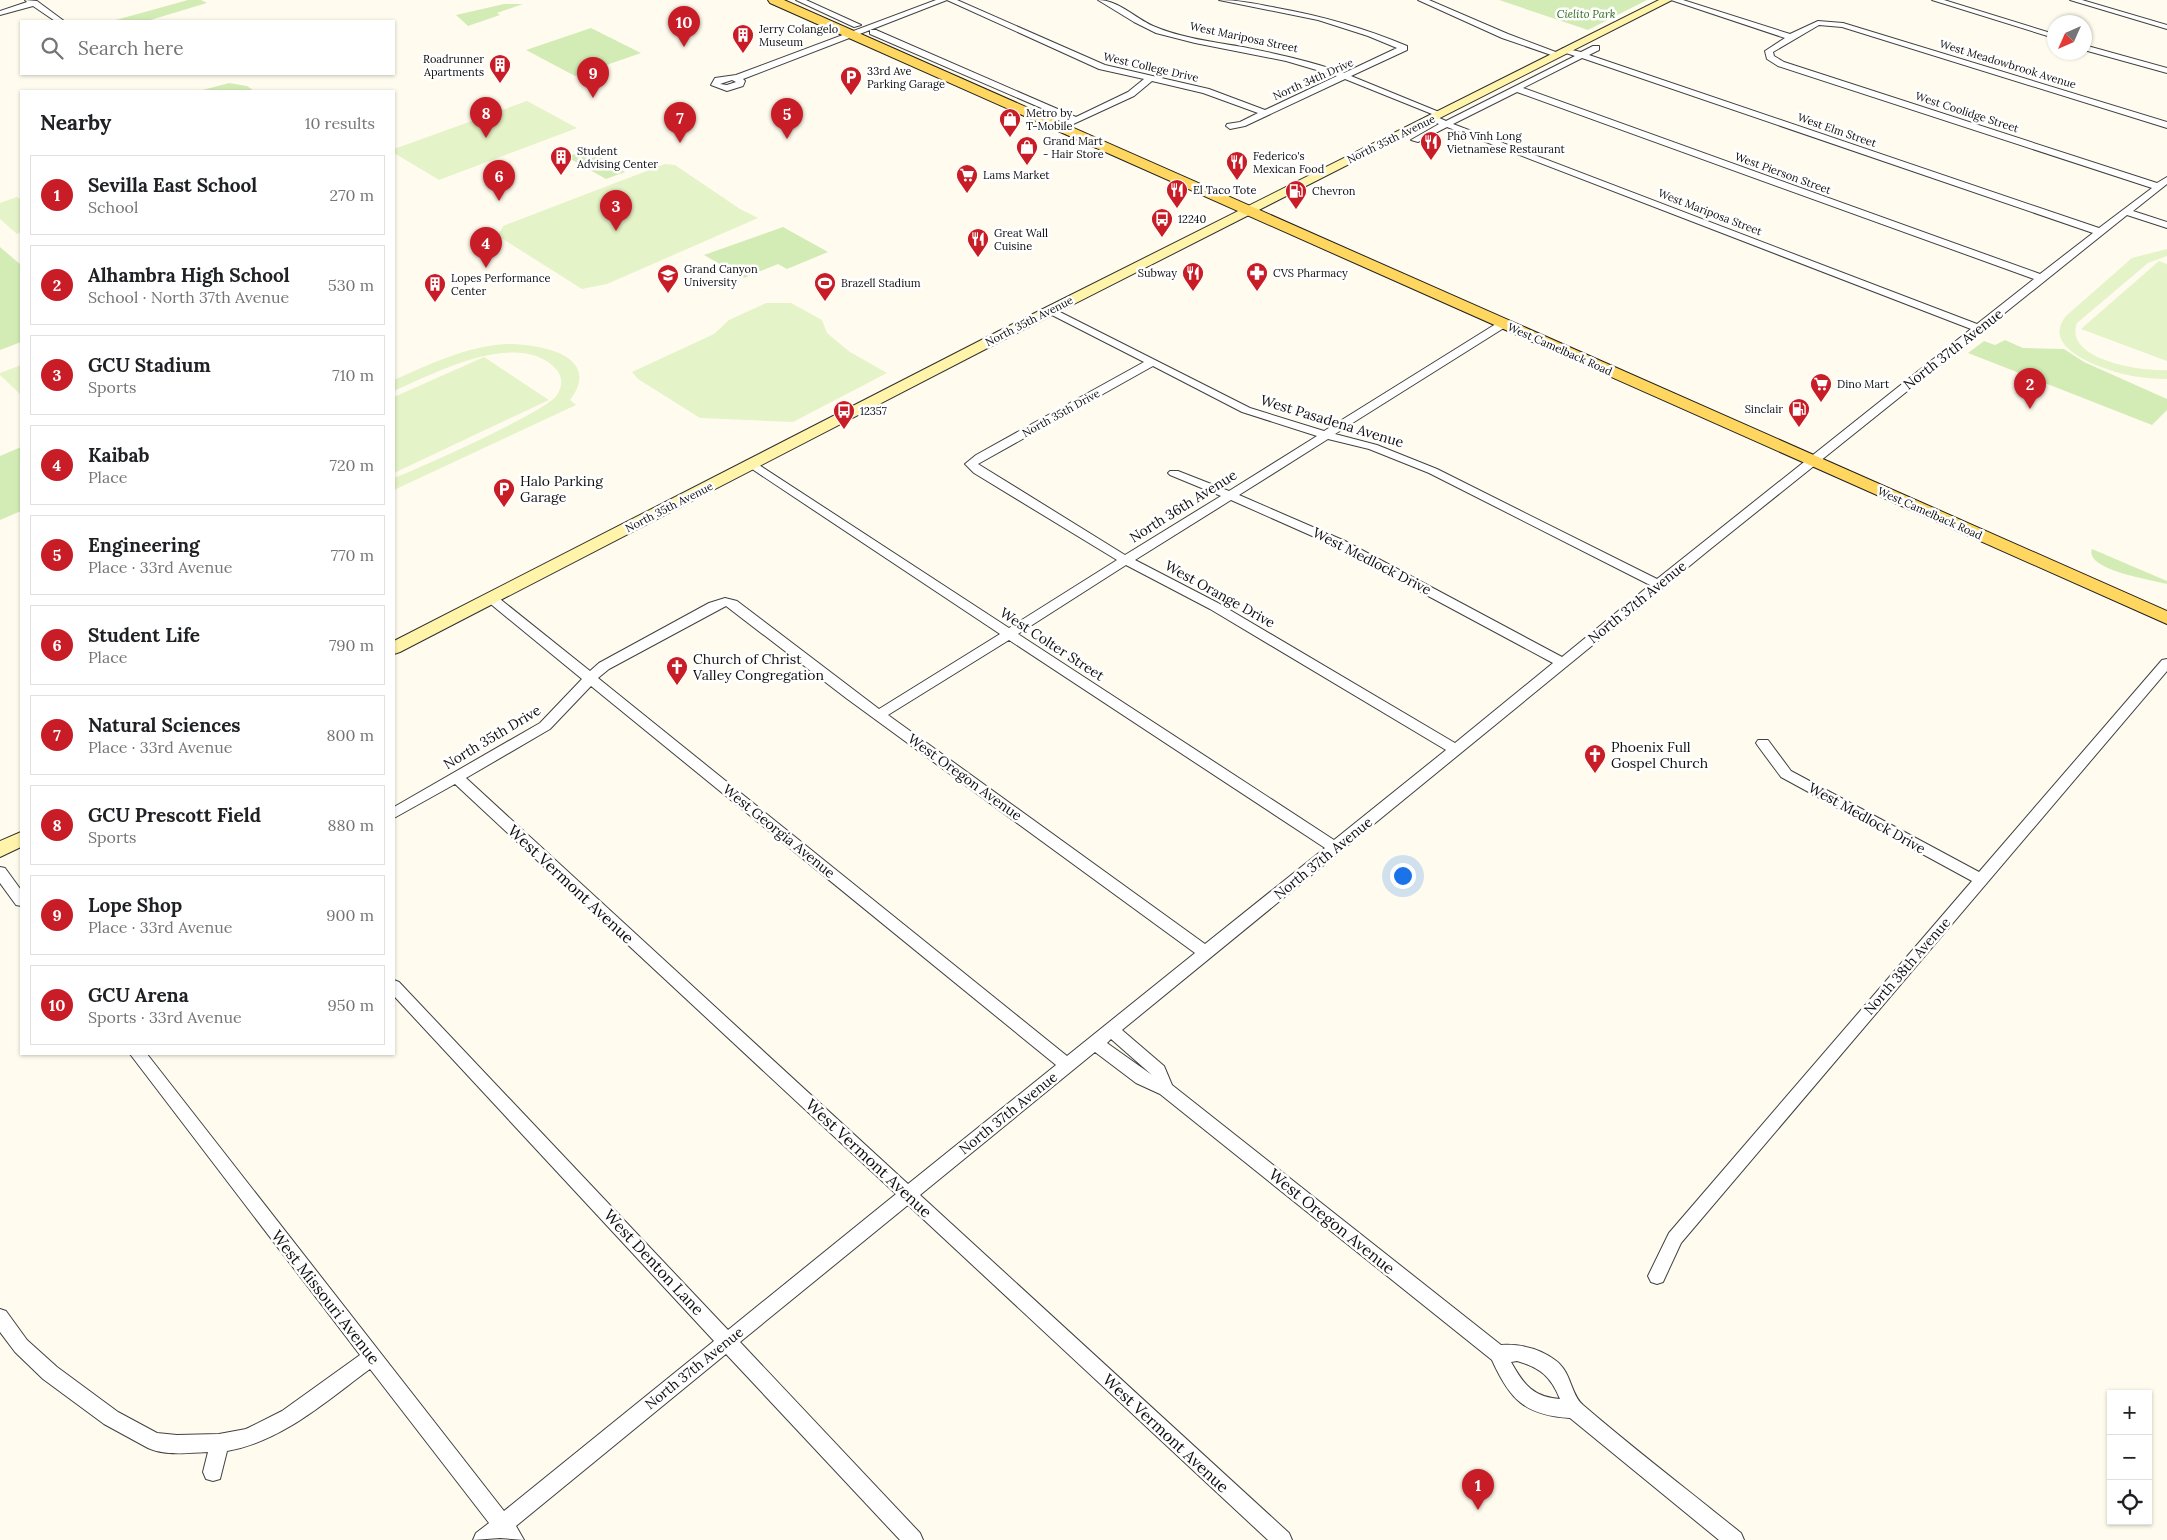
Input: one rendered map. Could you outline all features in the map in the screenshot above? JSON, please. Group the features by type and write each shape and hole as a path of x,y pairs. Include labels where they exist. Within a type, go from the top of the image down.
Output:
{"main road":[{"name":"West Camelback Road","path":"775,0 854,30 954,80 2167,618"},
{"name":"North 35th Avenue","path":"395,647 1050,310 1247,210 1440,119 1562,52 1667,0"},
{"path":"0,850 20,840"}],"street":[{"name":"West Camelback Road","path":"800,0 854,30"},
{"path":"737,78 854,30 943,0"},
{"name":"West College Drive","path":"951,0 1111,71 1191,87 1222,96 1266,113"},
{"name":"West Mariposa Street","path":"1102,0 1157,30 1201,42 1266,53 1345,77 1475,136 1979,328"},
{"name":"North 34th Drive","path":"1223,0 1247,6 1295,12 1336,22 1404,48 1242,124 1230,126"},
{"name":"West Elm Street","path":"1422,0 1505,36 1562,52 1582,55 2100,232"},
{"path":"1675,0 1791,37"},
{"path":"1936,0 2047,34"},
{"path":"2074,0 2167,27"},
{"path":"0,12 31,2 58,20"},
{"name":"West Meadowbrook Avenue","path":"1791,37 1818,23 1843,25 2167,125"},
{"path":"873,32 1076,120"},
{"name":"West Coolidge Street","path":"1791,37 1769,51 1770,57 1789,66 2163,184"},
{"name":"North 35th Avenue","path":"1415,140 1440,119 1517,88 1596,48"},
{"path":"2092,49 2167,71"},
{"path":"954,80 968,74"},
{"path":"1060,127 1131,94 1149,80"},
{"name":"West Pierson Street","path":"1517,88 2041,278"},
{"name":"North 37th Avenue","path":"483,1540 1658,585 2041,278 2163,184"},
{"path":"2126,212 2167,226"},
{"name":"West Pasadena Avenue","path":"1050,310 1246,410 1290,425 1373,446 1425,468 1658,585"},
{"name":"North 36th Avenue","path":"879,715 1502,324"},
{"name":"North 35th Drive","path":"971,464 980,457 1151,362"},
{"name":"West Orange Drive","path":"971,464 978,472 1125,560 1214,606 1456,750"},
{"name":"West Colter Street","path":"752,465 1335,848"},
{"name":"West Medlock Drive","path":"1174,473 1230,495 1341,544 1563,663"},
{"name":"West Georgia Avenue","path":"491,598 1067,1065"},
{"name":"North 35th Drive","path":"395,811 545,726 572,700 589,677 604,666 713,606 725,602"},
{"name":"West Oregon Avenue","path":"725,602 733,604 879,715 1206,953"},
{"name":"North 38th Avenue","path":"1657,1276 1675,1238 2167,663"},
{"name":"West Medlock Drive","path":"1763,743 1786,774 1981,880"},
{"name":"West Vermont Avenue","path":"456,777 1282,1540"},
{"path":"0,872 20,900"},
{"name":"West Denton Lane","path":"395,987 914,1540"},
{"name":"West Oregon Avenue","path":"1111,1029 1158,1071 1166,1089"},
{"name":"West Oregon Avenue","path":"1094,1042 1142,1078 1166,1089 1498,1354 1514,1386 1534,1403 1548,1408 1574,1410"},
{"name":"West Missouri Avenue","path":"139,1055 514,1540"},
{"path":"0,1317 20,1346 50,1373 111,1418 155,1442 178,1444 219,1443 247,1438 289,1417 372,1357"},
{"path":"1498,1354 1517,1353 1533,1357 1549,1366 1560,1377 1574,1410 1734,1540"},
{"path":"213,1472 219,1443"}],"green space":[{"path":"188,0 201,0 207,3 150,20 116,20"},
{"name":"Cielito Park","path":"1499,0 1647,0 1588,30"},
{"path":"504,4 523,4 497,13 500,15 468,26 456,15"},
{"path":"591,28 641,53 575,76 526,50"},
{"path":"229,83 247,86 253,90 203,90"},
{"path":"527,101 577,128 439,180 395,154 395,149"},
{"path":"580,152 588,157 594,154 625,172 606,179 567,157"},
{"path":"665,164 675,165 740,209 758,218 607,284 582,289 498,236 503,226"},
{"path":"17,197 20,199 20,232 17,234 0,219 0,203"},
{"path":"783,227 828,252 787,269 778,264 744,278 704,255"},
{"path":"0,247 20,264 20,342 0,350"},
{"path":"2167,249 2167,256 2148,263 2077,323 2076,336 2082,346 2093,355 2124,366 2167,370 2167,379 2132,376 2108,369 2093,364 2068,349 2061,339 2060,328 2066,316 2132,258"},
{"path":"2159,261 2167,264 2167,361 2081,329"},
{"path":"766,303 791,303 822,320 827,333 850,352 887,373 793,422 700,418 638,379 632,372 714,334 729,320"},
{"path":"2005,340 2023,348 2064,349 2084,362 2167,399 2167,410 2152,425 1968,353 1984,341 1995,345"},
{"path":"519,344 549,349 563,355 573,362 579,372 578,385 570,400 576,405 395,490 395,478 507,426 548,403 557,395 561,381 560,374 555,368 539,357 519,353 475,358 395,391 395,380 462,352 490,346"},
{"path":"484,357 549,400 395,473 395,397"},
{"path":"20,365 20,394 0,375 0,373"},
{"path":"20,447 20,511 0,520 0,456"},
{"path":"2092,549 2167,581 2167,584 2121,573 2098,563 2092,556"}],"place":[{"name":"GCU Arena","path":"684,47"},
{"name":"Jerry Colangelo Museum","path":"743,54"},
{"name":"Roadrunner Apartments","path":"500,84"},
{"name":"33rd Ave Parking Garage","path":"851,96"},
{"name":"Lope Shop","path":"593,98"},
{"name":"GCU Prescott Field","path":"486,138"},
{"name":"Metro by T-Mobile","path":"1010,138"},
{"name":"Engineering","path":"787,139"},
{"name":"Natural Sciences","path":"680,143"},
{"name":"Phở Vĩnh Long Vietnamese Restaurant","path":"1431,161"},
{"name":"Grand Mart - Hair Store","path":"1027,166"},
{"name":"Student Advising Center","path":"561,176"},
{"name":"Federico's Mexican Food","path":"1237,181"},
{"name":"Lams Market","path":"967,194"},
{"name":"Student Life","path":"499,201"},
{"name":"El Taco Tote","path":"1177,209"},
{"name":"Chevron","path":"1296,210"},
{"name":"GCU Stadium","path":"616,231"},
{"name":"12240","path":"1162,238"},
{"name":"Great Wall Cuisine","path":"978,258"},
{"name":"Kaibab","path":"486,268"},
{"name":"Subway","path":"1193,292"},
{"name":"CVS Pharmacy","path":"1257,292"},
{"name":"Grand Canyon University","path":"668,294"},
{"name":"Brazell Stadium","path":"825,302"},
{"name":"Lopes Performance Center","path":"435,303"},
{"name":"Dino Mart","path":"1821,403"},
{"name":"Alhambra High School","path":"2030,409"},
{"name":"Sinclair","path":"1799,428"},
{"name":"12357","path":"844,430"},
{"name":"Halo Parking Garage","path":"504,508"},
{"name":"Church of Christ Valley Congregation","path":"677,686"},
{"name":"Phoenix Full Gospel Church","path":"1595,774"},
{"name":"Sevilla East School","path":"1478,1510"}]}
